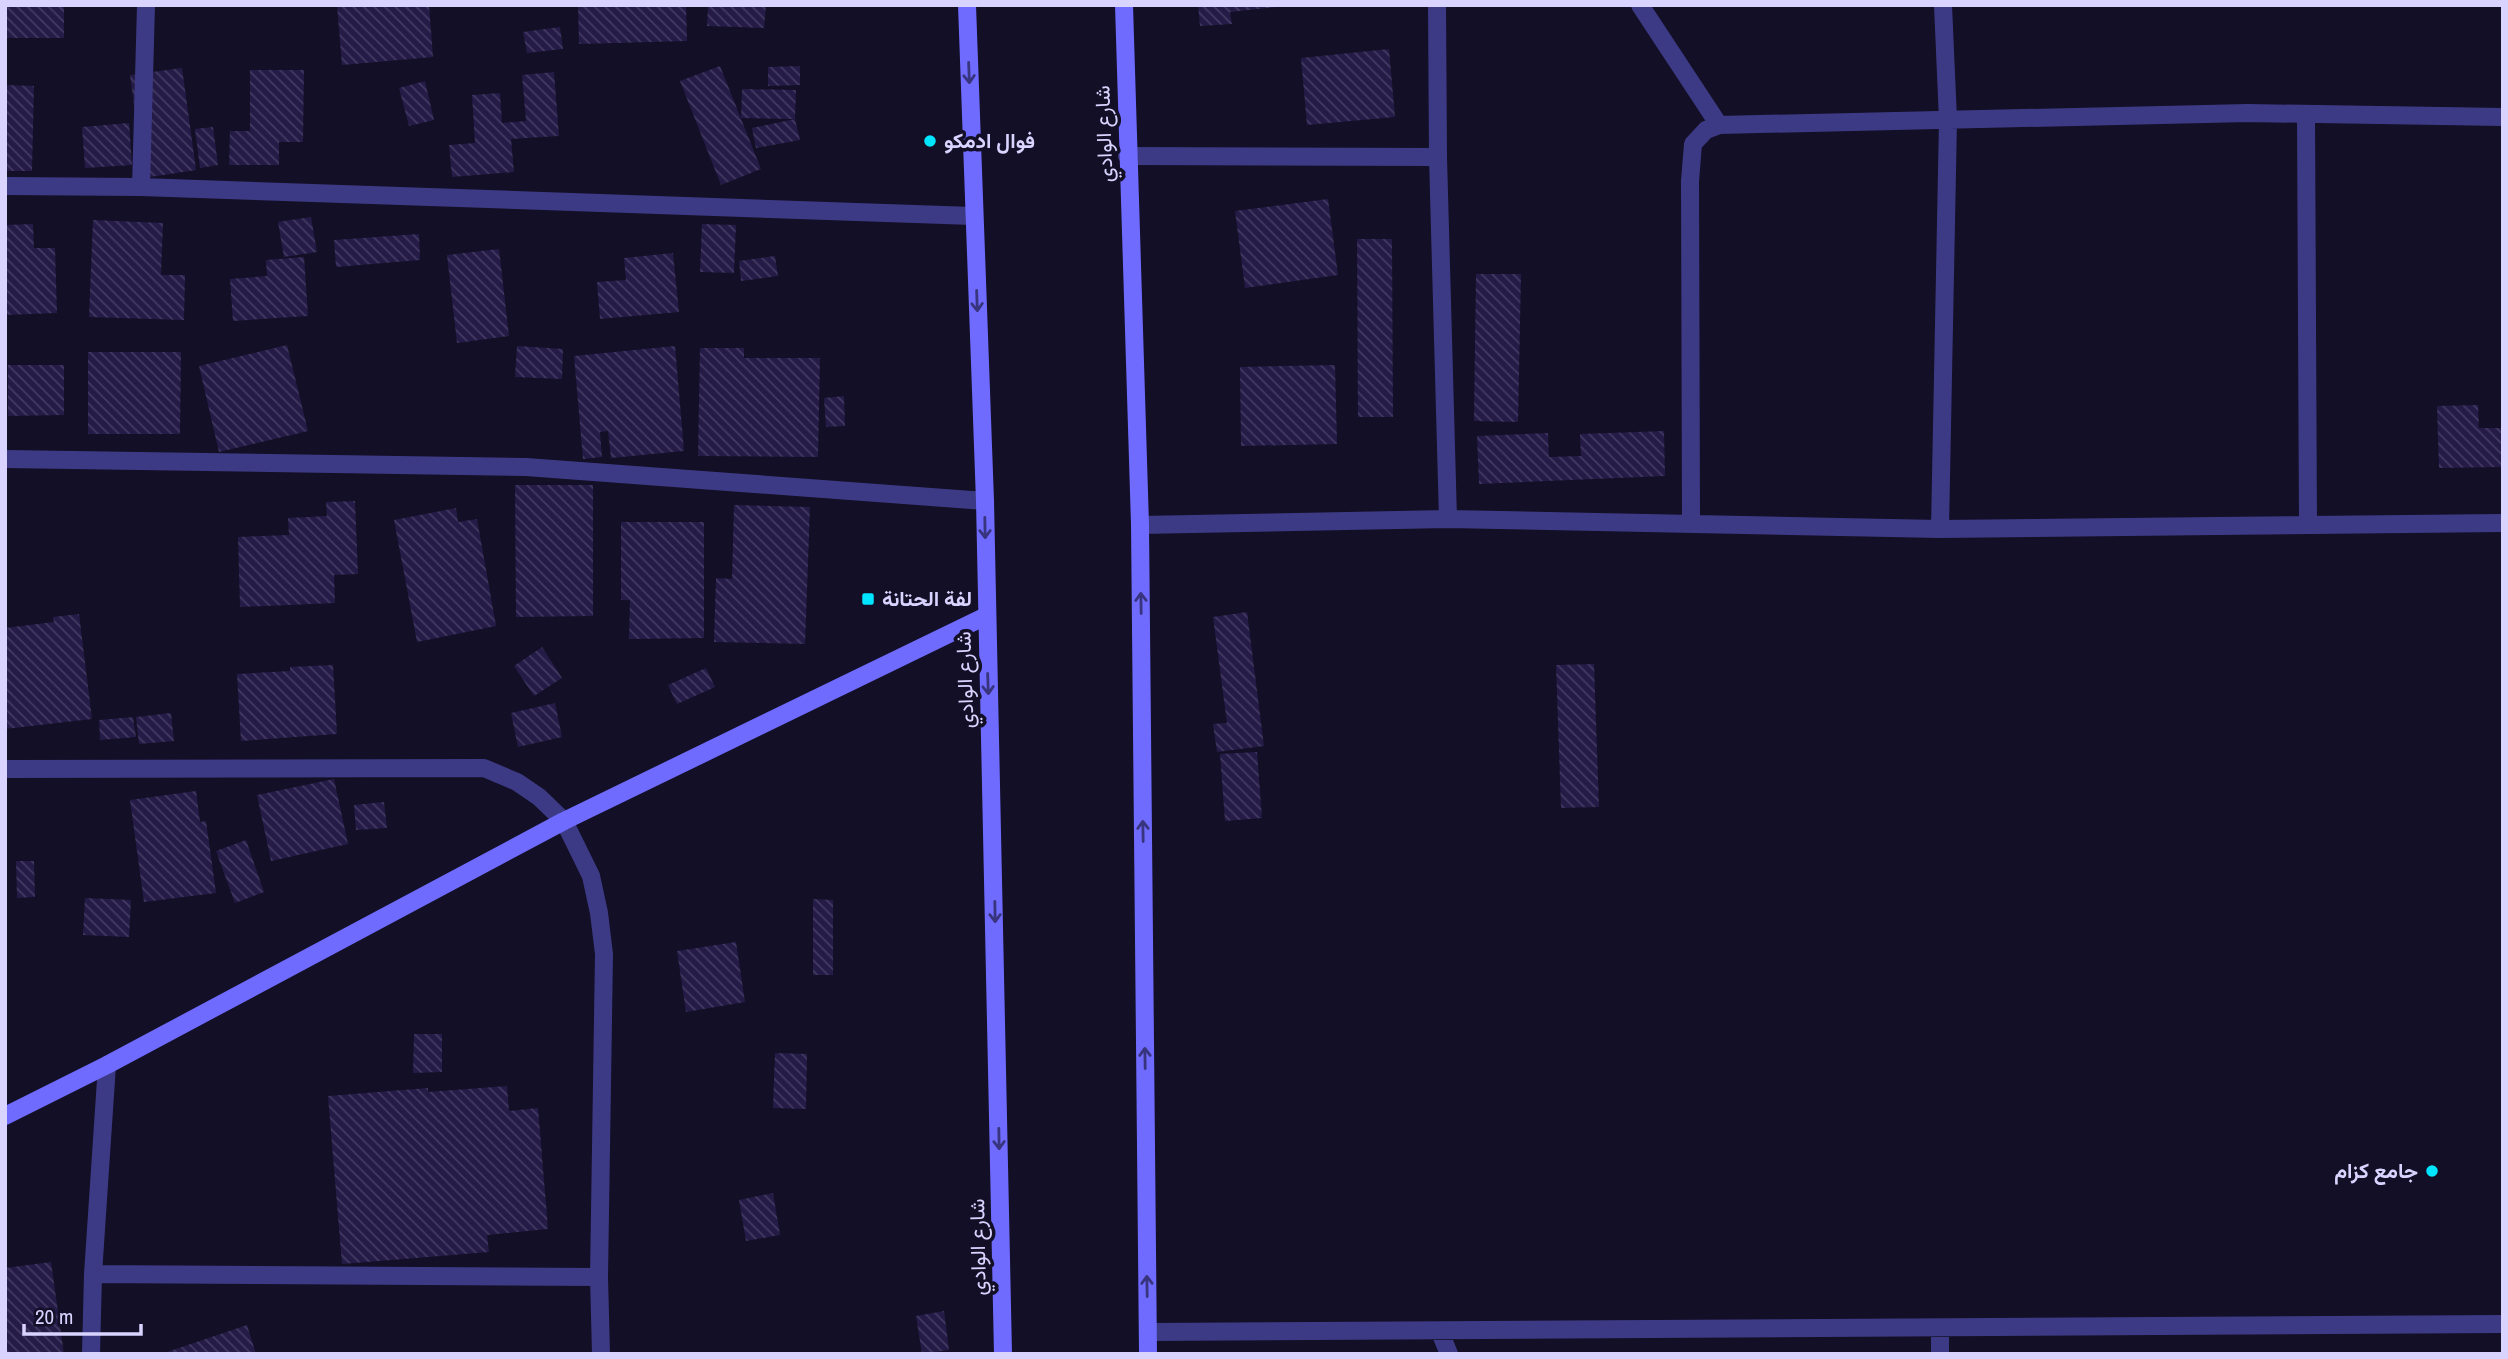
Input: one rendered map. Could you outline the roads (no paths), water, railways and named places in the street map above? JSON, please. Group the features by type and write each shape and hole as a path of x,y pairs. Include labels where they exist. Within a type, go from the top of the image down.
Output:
{"main road":[{"name":"شارع الوادي","path":"967,5 985,500 1003,1354"},
{"name":"شارع الوادي","path":"1124,5 1140,525 1147,1354"},
{"path":"5,1116 107,1065 564,821 986,616"}],"street":[{"path":"141,187 146,5"},
{"path":"1437,5 1438,157 1448,519"},
{"path":"1640,5 1719,125"},
{"path":"1940,529 1948,120 1943,5"},
{"path":"1691,522 1689,181 1693,144 1706,130 1719,125 2306,114 2503,117"},
{"path":"2306,114 2308,525"},
{"path":"1128,156 1438,157"},
{"path":"5,186 141,187 973,215"},
{"path":"5,459 526,467 985,500"},
{"path":"1140,525 1448,519 1940,529 2503,523"},
{"path":"5,769 484,768 517,782 539,797 564,821 591,876 604,954 599,1277 601,1354"},
{"path":"91,1354 93,1274 107,1065"},
{"path":"93,1274 599,1277"},
{"path":"1148,1332 2503,1324"},
{"path":"1940,1328 1940,1354"},
{"path":"1440,1332 1449,1354"}],"place":[{"name":"فوال ادمكو","path":"930,141"},
{"name":"لفة الحتانة","path":"868,599"},
{"name":"جامع كزام","path":"2432,1171"}]}
